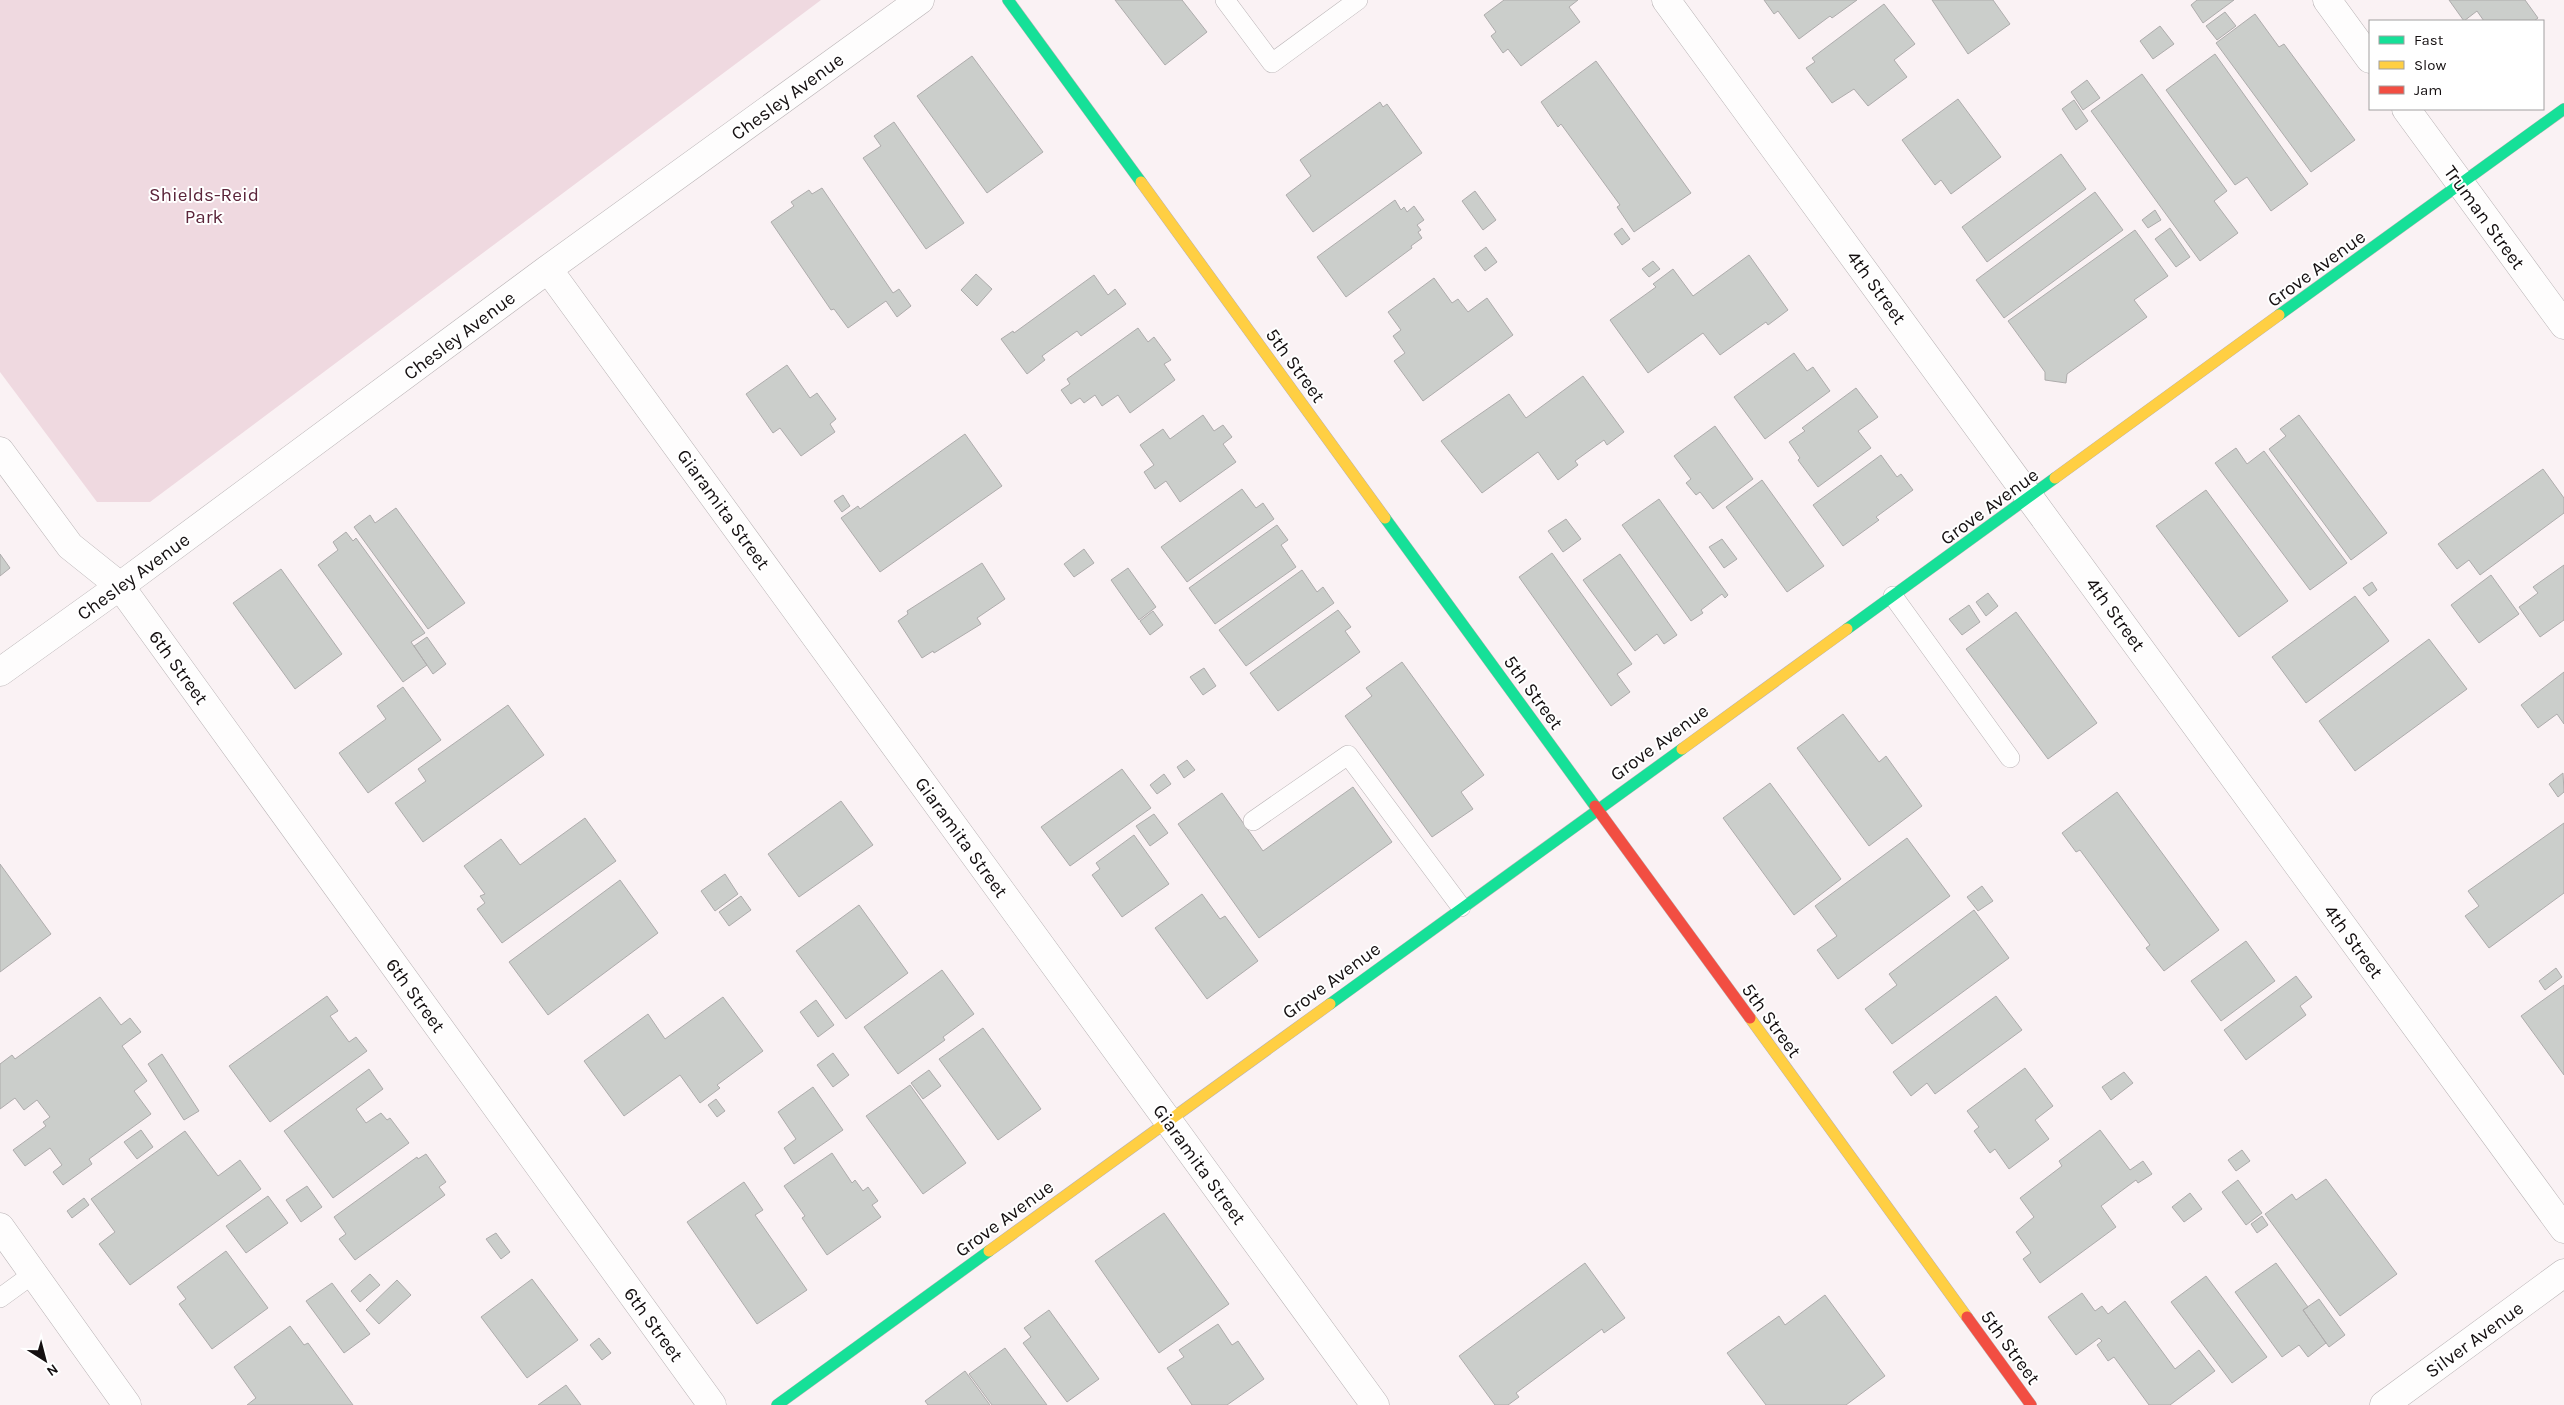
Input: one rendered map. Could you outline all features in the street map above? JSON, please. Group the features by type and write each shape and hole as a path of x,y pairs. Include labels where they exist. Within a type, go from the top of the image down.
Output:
{"street":[{"name":"Chesley Avenue","path":"0,672 120,586 548,268 920,0"},
{"name":"5th Street","path":"1008,0 2031,1405"},
{"name":"4th Street","path":"1666,0 2564,1229"},
{"path":"2328,0 2369,58"},
{"name":"Grove Avenue","path":"777,1405 1597,808 2031,498 2564,109"},
{"name":"Truman Street","path":"2407,110 2564,325"},
{"name":"Giaramita Street","path":"548,268 1375,1405"},
{"name":"6th Street","path":"0,451 70,546 120,586 712,1405"},
{"path":"0,1227 127,1405"},
{"name":"Silver Avenue","path":"2384,1405 2564,1273"}],"lane":[{"path":"1225,0 1272,63 1358,0"},
{"path":"1893,596 2010,758"},
{"path":"1253,821 1348,755 1461,907"},
{"path":"0,1298 34,1274"}],"green space":[{"name":"Shields-Reid Park","path":"0,0 821,0 150,502 97,502 0,372"}],"building":[{"path":"1115,0 1182,0 1207,32 1165,65"},
{"path":"1504,0 1578,0 1569,7 1580,22 1521,66 1508,49 1503,53 1491,36 1496,32 1484,15"},
{"path":"1764,0 1857,0 1832,18 1830,16 1799,39 1778,11 1774,14"},
{"path":"1932,0 1993,0 2010,24 1968,54"},
{"path":"2197,0 2234,0 2203,23 2191,5"},
{"path":"2449,0 2525,0 2538,18 2535,20 2483,20 2477,11 2463,20"},
{"path":"1884,4 1915,44 1894,60 1907,77 1868,106 1854,89 1832,103 1806,68 1815,62 1812,58"},
{"path":"2225,12 2236,26 2217,40 2206,26"},
{"path":"2255,14 2279,47 2284,44 2355,140 2311,172 2216,43"},
{"path":"2160,26 2174,44 2153,59 2140,41"},
{"path":"2215,54 2308,184 2271,211 2247,177 2235,185 2166,90"},
{"path":"972,56 1043,152 987,193 917,96"},
{"path":"1596,61 1691,193 1634,232 1617,207 1620,205 1561,124 1558,127 1541,102"},
{"path":"2142,74 2227,191 2214,201 2238,233 2200,261 2091,111"},
{"path":"2087,80 2100,98 2083,110 2071,92"},
{"path":"1958,99 2001,157 1951,194 1941,180 1935,185 1902,140"},
{"path":"2074,100 2088,121 2076,130 2062,109"},
{"path":"1380,102 1383,107 1387,104 1422,153 1313,232 1286,195 1311,176 1300,160"},
{"path":"894,122 964,223 926,249 863,158 881,146 874,136"},
{"path":"2061,154 2086,189 1987,262 1962,227"},
{"path":"822,188 893,293 899,289 911,306 897,317 886,301 848,328 834,309 831,310 771,222 794,206 791,202 809,190 812,194"},
{"path":"1475,191 1496,220 1483,230 1462,201"},
{"path":"2095,192 2123,230 2004,318 1976,280"},
{"path":"1395,200 1401,210 1404,207 1407,212 1414,206 1424,220 1417,225 1421,230 1418,232 1422,238 1411,246 1412,248 1346,297 1317,257"},
{"path":"2155,210 2161,220 2148,228 2142,220"},
{"path":"1622,228 1630,239 1622,245 1614,234"},
{"path":"2170,228 2190,257 2176,267 2155,239"},
{"path":"2135,230 2168,276 2134,300 2147,317 2067,374 2066,383 2045,380 2045,372 2008,321"},
{"path":"1486,247 1497,262 1485,271 1474,256"},
{"path":"1749,255 1788,310 1768,325 1766,322 1720,355 1703,333 1648,373 1610,320 1656,287 1653,284 1673,269 1693,296"},
{"path":"1653,261 1660,269 1649,277 1642,269"},
{"path":"976,274 992,289 977,306 961,290"},
{"path":"1094,275 1108,295 1115,289 1126,304 1081,336 1077,331 1042,356 1045,360 1027,374 1001,339 1013,331 1014,333"},
{"path":"1434,278 1452,303 1458,299 1468,312 1487,298 1513,335 1423,401 1394,361 1405,353 1393,336 1401,330 1388,312"},
{"path":"1138,328 1148,342 1154,337 1171,360 1164,364 1175,380 1130,413 1118,395 1102,406 1095,395 1084,403 1080,398 1071,404 1061,390 1070,384 1067,379"},
{"path":"1794,353 1807,371 1813,367 1830,391 1765,439 1734,397"},
{"path":"787,365 810,398 817,393 836,419 830,424 835,432 801,456 780,428 773,433 746,394"},
{"path":"1583,376 1624,432 1607,445 1604,440 1575,461 1578,465 1558,480 1538,452 1482,493 1441,441 1509,394 1526,418"},
{"path":"1856,388 1878,417 1858,431 1871,448 1818,487 1798,460 1800,458 1789,442 1805,431 1802,428"},
{"path":"1203,415 1214,431 1223,425 1232,437 1223,444 1236,462 1180,502 1166,481 1155,489 1144,472 1154,465 1140,445 1163,429 1170,439"},
{"path":"2299,415 2387,533 2351,560 2269,449 2286,436 2280,429"},
{"path":"1715,426 1753,479 1713,509 1700,492 1696,495 1686,483 1691,479 1674,456"},
{"path":"965,434 1002,486 880,572 841,518 858,506 860,509"},
{"path":"2236,448 2247,464 2264,451 2347,563 2310,590 2215,463"},
{"path":"1881,455 1897,477 1901,474 1913,490 1876,517 1879,520 1843,546 1813,505"},
{"path":"2543,469 2564,498 2564,513 2480,575 2469,560 2457,569 2438,544"},
{"path":"1762,480 1824,566 1787,592 1726,507"},
{"path":"1242,489 1256,508 1263,503 1274,519 1187,582 1161,547"},
{"path":"2206,490 2288,601 2239,637 2156,526"},
{"path":"843,495 850,506 842,512 834,501"},
{"path":"1659,499 1728,595 1725,598 1722,594 1701,610 1703,613 1691,621 1622,525"},
{"path":"396,508 465,603 428,629 354,527 370,515 375,523"},
{"path":"1566,519 1581,539 1563,552 1548,531"},
{"path":"1277,525 1288,540 1281,545 1296,567 1215,624 1189,588"},
{"path":"346,532 353,541 356,538 425,633 411,642 427,665 403,682 318,565 338,550 333,542"},
{"path":"1722,539 1737,559 1724,568 1709,547"},
{"path":"1084,549 1094,563 1074,577 1064,564"},
{"path":"1552,553 1632,664 1617,674 1630,692 1611,706 1519,577"},
{"path":"0,554 10,568 0,576"},
{"path":"1620,554 1677,635 1664,644 1657,634 1635,651 1583,580"},
{"path":"982,563 1005,599 977,618 981,624 934,653 933,651 922,658 898,621 908,614 907,611"},
{"path":"2564,565 2564,620 2540,637 2519,607 2538,593 2533,587"},
{"path":"1128,568 1156,607 1139,620 1111,580"},
{"path":"281,569 342,654 295,689 233,603"},
{"path":"1302,570 1317,592 1323,587 1334,603 1246,666 1219,630"},
{"path":"2491,575 2519,614 2479,643 2451,605"},
{"path":"2372,582 2377,590 2369,596 2363,588"},
{"path":"1988,593 1998,606 1986,616 1976,602"},
{"path":"2355,596 2389,641 2306,703 2272,657"},
{"path":"1969,605 1980,622 1962,635 1949,619"},
{"path":"1338,610 1351,627 1345,631 1360,652 1278,711 1250,673"},
{"path":"1153,611 1163,625 1150,635 1140,621"},
{"path":"2016,612 2097,723 2048,759 1966,649"},
{"path":"427,637 446,664 433,674 414,646"},
{"path":"2429,639 2467,689 2355,771 2319,721"},
{"path":"1402,662 1484,775 1461,792 1473,809 1432,837 1345,716 1372,696 1366,688"},
{"path":"1204,668 1216,686 1203,695 1190,677"},
{"path":"2564,672 2564,724 2557,714 2538,728 2521,705"},
{"path":"403,687 441,740 368,793 339,753 386,719 377,706"},
{"path":"508,705 544,755 423,842 395,803 426,781 418,769"},
{"path":"1843,714 1879,762 1886,756 1922,806 1869,846 1797,748"},
{"path":"1187,760 1195,770 1184,778 1177,767"},
{"path":"1122,769 1151,808 1070,866 1041,827"},
{"path":"2563,773 2564,792 2558,797 2549,784"},
{"path":"1164,774 1171,784 1157,794 1150,785"},
{"path":"1770,783 1841,879 1794,915 1723,818"},
{"path":"1353,787 1392,842 1259,938 1178,824 1222,793 1263,851"},
{"path":"2117,792 2219,930 2164,971 2146,948 2150,945 2080,850 2076,852 2062,833"},
{"path":"841,801 873,845 799,897 768,854"},
{"path":"1154,814 1168,833 1150,846 1136,826"},
{"path":"585,818 616,861 502,943 477,909 485,903 480,896 485,894 464,866 501,839 520,865"},
{"path":"2564,823 2564,893 2489,948 2465,916 2479,906 2468,891"},
{"path":"1134,835 1169,884 1122,917 1092,875 1100,869 1096,863"},
{"path":"1907,838 1950,896 1838,979 1817,950 1837,936 1815,906"},
{"path":"0,864 51,934 0,972"},
{"path":"725,874 738,894 715,911 701,891"},
{"path":"620,880 658,933 548,1015 509,962"},
{"path":"1982,886 1993,901 1978,911 1967,897"},
{"path":"1202,894 1220,919 1225,916 1258,961 1207,999 1155,928"},
{"path":"741,896 751,910 729,926 719,912"},
{"path":"859,905 908,973 846,1019 796,951"},
{"path":"1974,910 2009,958 1892,1044 1865,1009 1897,985 1889,974"},
{"path":"2246,941 2275,981 2221,1021 2191,981"},
{"path":"2556,968 2562,977 2545,990 2539,981"},
{"path":"942,970 974,1014 943,1037 945,1040 898,1074 864,1027"},
{"path":"2296,976 2312,997 2300,1006 2306,1015 2246,1060 2224,1030"},
{"path":"2564,985 2564,1075 2521,1016"},
{"path":"327,996 338,1011 330,1016 349,1042 356,1037 367,1051 270,1122 229,1066"},
{"path":"1996,996 2022,1030 1935,1094 1927,1083 1911,1096 1893,1072"},
{"path":"100,997 121,1025 130,1018 141,1032 122,1046 147,1081 134,1091 151,1114 89,1159 92,1164 63,1185 53,1172 62,1165 50,1148 25,1166 13,1150 46,1126 43,1122 50,1117 37,1100 24,1110 15,1098 0,1109 0,1064 12,1055 15,1059"},
{"path":"723,997 763,1051 717,1085 720,1088 700,1103 680,1075 624,1116 584,1061 648,1014 665,1039"},
{"path":"816,1000 834,1025 818,1037 800,1012"},
{"path":"983,1028 1041,1109 998,1140 939,1059"},
{"path":"833,1053 849,1075 833,1087 817,1065"},
{"path":"162,1054 199,1111 184,1120 148,1064"},
{"path":"2025,1068 2053,1106 2035,1120 2049,1139 2009,1169 1995,1149 1990,1153 1974,1131 1979,1127 1967,1111"},
{"path":"369,1069 383,1089 356,1109 366,1123 381,1113 387,1120 390,1118 409,1143 333,1198 284,1131"},
{"path":"929,1070 941,1086 923,1099 911,1083"},
{"path":"2124,1072 2133,1083 2111,1100 2102,1087"},
{"path":"910,1085 966,1163 923,1194 866,1116"},
{"path":"813,1087 843,1130 794,1164 784,1148 796,1139 778,1112"},
{"path":"716,1099 725,1111 717,1117 708,1105"},
{"path":"141,1130 153,1147 137,1159 124,1142"},
{"path":"2100,1130 2130,1170 2143,1161 2152,1174 2138,1183 2136,1180 2101,1206 2116,1227 2040,1283 2023,1259 2031,1253 2016,1232 2034,1217 2020,1198 2062,1166 2059,1161"},
{"path":"185,1131 218,1176 240,1160 261,1189 130,1285 99,1244 115,1232 91,1199"},
{"path":"2242,1150 2250,1161 2236,1171 2228,1160"},
{"path":"832,1153 852,1183 855,1180 863,1191 868,1187 878,1201 872,1205 881,1217 827,1255 802,1218 805,1216 784,1186"},
{"path":"426,1154 446,1182 439,1187 445,1195 355,1260 339,1239 346,1234 334,1217 417,1157 418,1159"},
{"path":"2326,1179 2397,1274 2340,1316 2265,1214 2292,1194 2296,1200"},
{"path":"2238,1180 2262,1213 2246,1225 2222,1192"},
{"path":"744,1182 763,1210 755,1215 807,1290 757,1324 687,1222"},
{"path":"307,1186 322,1207 301,1222 286,1200"},
{"path":"2190,1193 2202,1209 2184,1222 2172,1207"},
{"path":"268,1196 288,1223 246,1253 226,1226"},
{"path":"84,1198 89,1205 72,1218 67,1211"},
{"path":"1164,1213 1229,1304 1159,1353 1095,1261"},
{"path":"2262,1216 2268,1225 2257,1233 2251,1224"},
{"path":"496,1233 510,1252 501,1259 486,1239"},
{"path":"226,1251 268,1308 212,1349 179,1304 186,1299 177,1287"},
{"path":"1585,1263 1625,1318 1604,1333 1602,1329 1516,1393 1519,1397 1508,1405 1495,1405 1459,1356"},
{"path":"2276,1263 2308,1307 2303,1310 2326,1343 2308,1357 2299,1345 2282,1357 2235,1292"},
{"path":"370,1274 380,1285 360,1302 351,1291"},
{"path":"2206,1276 2267,1357 2232,1383 2171,1302"},
{"path":"532,1279 578,1340 527,1378 481,1317"},
{"path":"397,1280 411,1295 379,1324 366,1310"},
{"path":"332,1283 370,1334 344,1353 306,1301"},
{"path":"2082,1293 2095,1311 2102,1306 2108,1314 2125,1301 2175,1369 2199,1350 2215,1371 2170,1405 2149,1405 2114,1357 2108,1361 2097,1345 2102,1341 2099,1338 2076,1355 2048,1317"},
{"path":"1825,1295 1885,1376 1846,1405 1766,1405 1727,1353 1779,1316 1785,1325"},
{"path":"2319,1299 2345,1335 2329,1347 2303,1310"},
{"path":"1049,1310 1099,1379 1067,1402 1023,1343 1031,1337 1024,1328"},
{"path":"1218,1324 1232,1345 1238,1341 1264,1379 1227,1405 1192,1405 1167,1368 1184,1357 1179,1350"},
{"path":"290,1326 304,1345 308,1343 353,1405 247,1405 256,1398 234,1367"},
{"path":"599,1338 611,1353 602,1360 590,1345"},
{"path":"1005,1348 1047,1405 992,1405 969,1374"},
{"path":"965,1371 990,1405 928,1405 925,1401"},
{"path":"566,1385 581,1405 538,1405"}],"traffic: fast":[{"path":"1008,0 1141,182"},
{"path":"2279,315 2564,109"},
{"path":"1847,629 2055,478"},
{"path":"1385,518 1595,806"},
{"path":"1330,1004 1682,749"},
{"path":"777,1405 989,1251"}],"traffic: slow":[{"path":"1141,182 1385,518"},
{"path":"2055,478 2279,315"},
{"path":"1682,749 1847,629"},
{"path":"989,1251 1330,1004"},
{"path":"1750,1018 1967,1317"}],"traffic: jam":[{"path":"1595,806 1750,1018"},
{"path":"1967,1317 2031,1405"}]}
